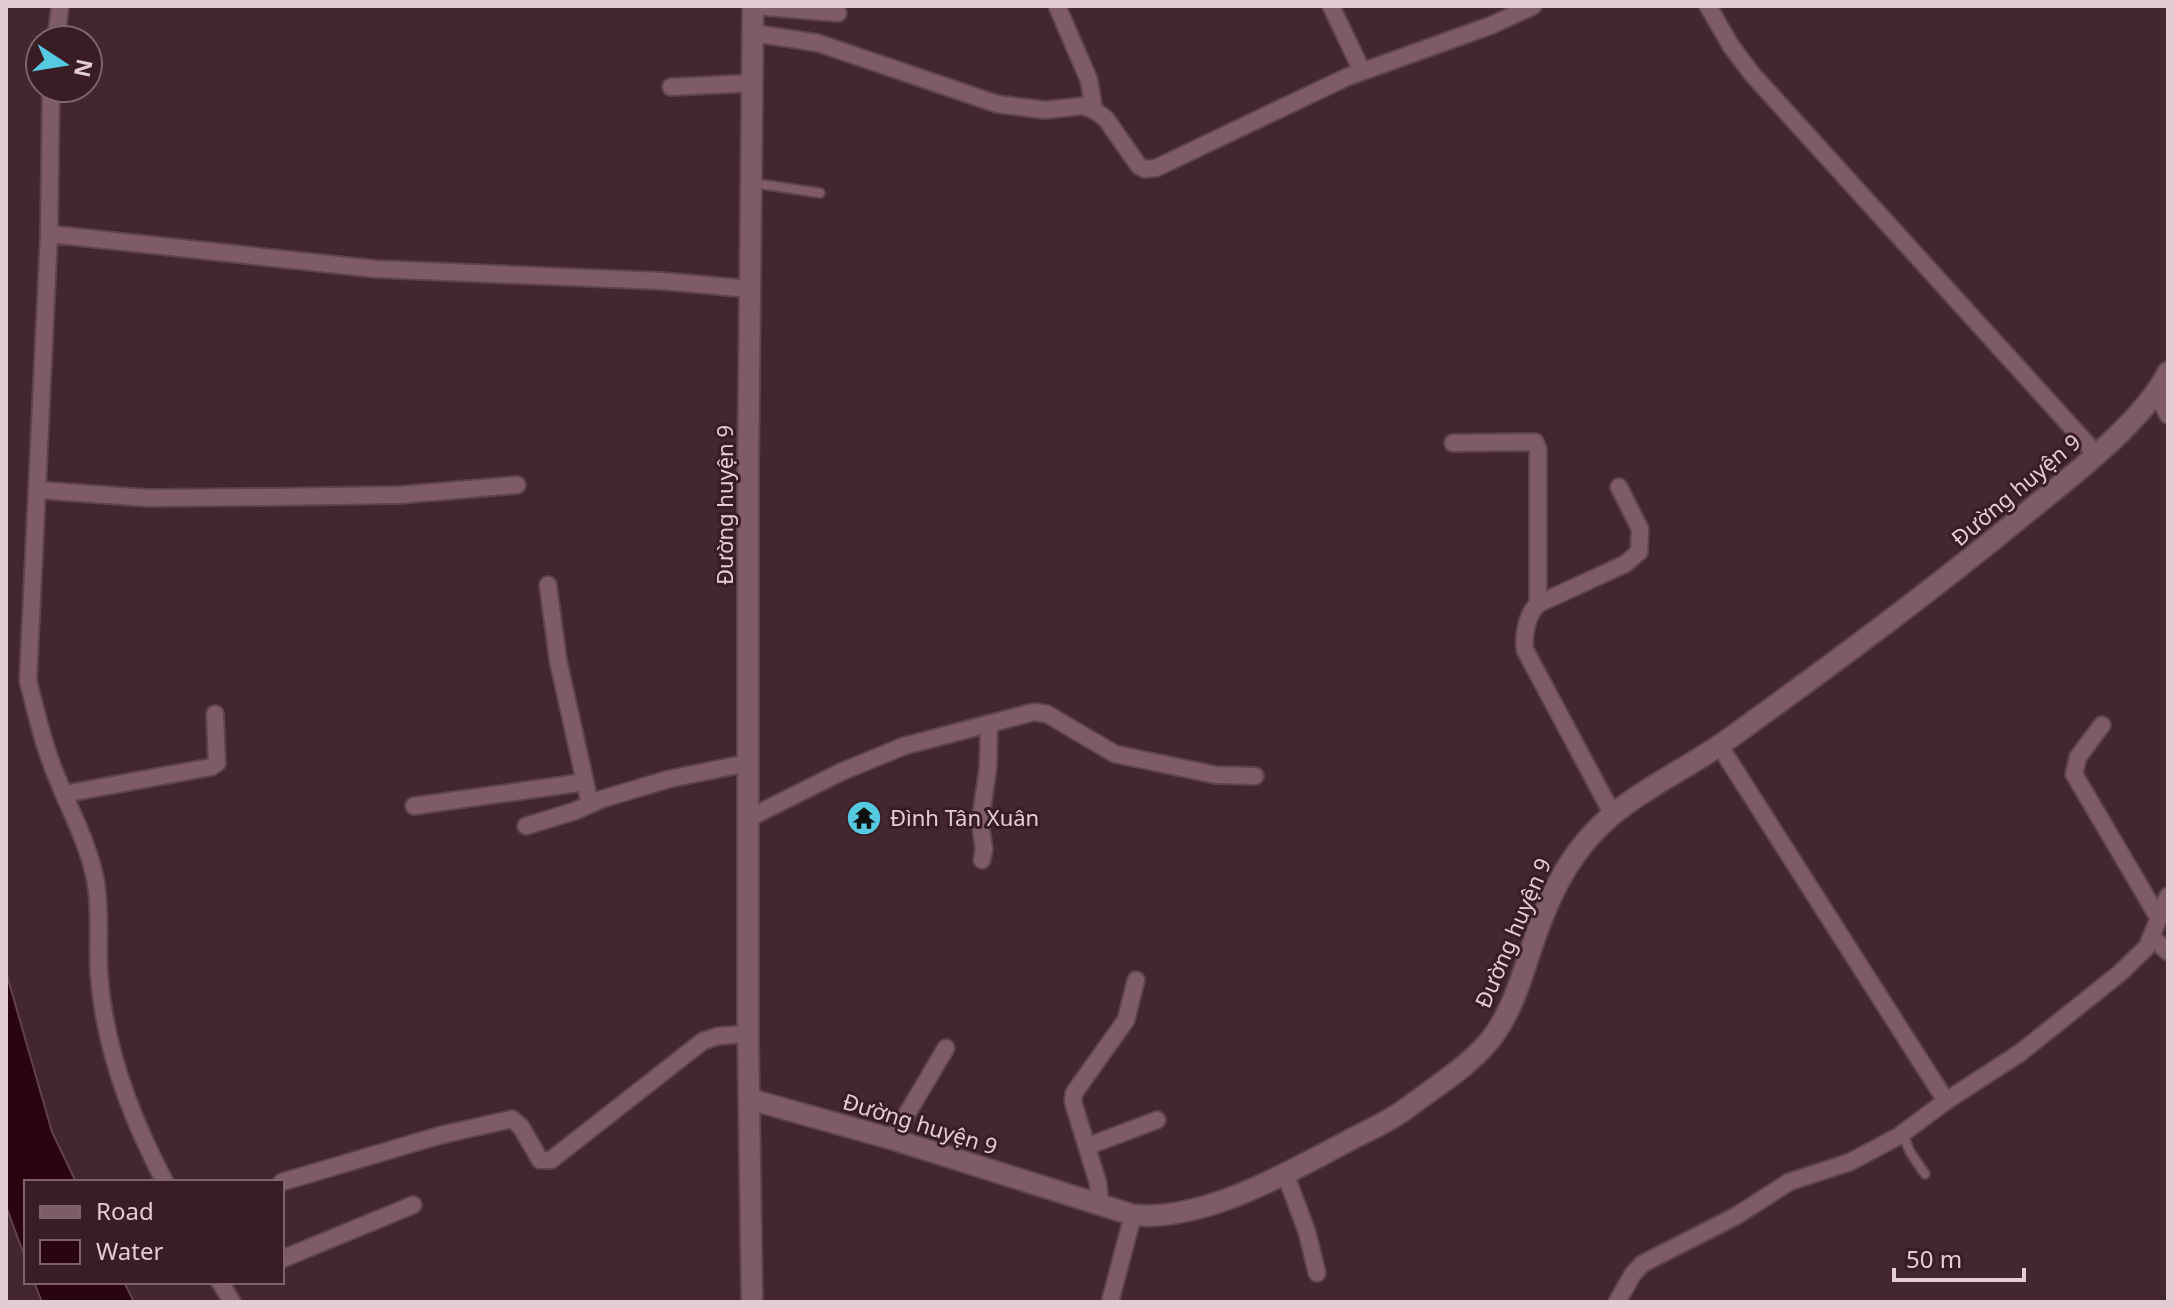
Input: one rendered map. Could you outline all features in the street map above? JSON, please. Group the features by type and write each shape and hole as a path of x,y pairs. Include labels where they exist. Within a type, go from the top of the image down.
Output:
{"street":[{"path":"753,6 838,13"},
{"name":"Đường huyện 9","path":"752,1302 748,763 753,6"},
{"path":"1057,6 1089,80 1094,110"},
{"path":"1331,6 1362,71"},
{"path":"753,33 818,43 997,104 1045,110 1082,106 1094,110 1106,119 1139,166 1145,169 1156,168 1362,71 1492,25 1533,6"},
{"path":"1708,6 1731,46 1752,74 2097,455"},
{"path":"671,87 754,83"},
{"path":"51,104 49,234 28,681 42,737 85,838 96,884 98,971 108,1045 164,1180"},
{"path":"49,234 376,269 662,281 750,289"},
{"name":"Đường huyện 9","path":"749,1099 892,1139 1133,1215 1153,1217 1199,1208 1285,1173 1402,1112 1470,1059 1495,1034 1520,985 1559,879 1572,856 1613,815 1719,745 1943,582 2097,455 2156,392 2168,372"},
{"path":"2156,392 2168,415"},
{"path":"1453,443 1535,442 1538,449 1538,604"},
{"path":"37,490 148,498 281,497 399,495 517,485"},
{"path":"1613,815 1524,643 1530,614 1538,604 1625,564 1639,552 1640,529 1619,487"},
{"path":"548,585 558,660 590,804"},
{"path":"749,818 841,772 904,746 1041,712 1115,754 1216,775 1255,776"},
{"path":"64,794 211,767 217,763 215,714"},
{"path":"982,860 984,849 980,822 988,768 989,724"},
{"path":"2102,725 2078,757 2074,774 2158,917"},
{"path":"1719,745 1946,1101"},
{"path":"526,826 669,779 748,763"},
{"path":"414,806 585,782"},
{"path":"1617,1302 1642,1264 1736,1216 1789,1182 1850,1162 1903,1133 2020,1053 2120,973 2147,947 2168,896"},
{"path":"2152,937 2168,952"},
{"path":"1100,1206 1098,1183 1073,1102 1074,1093 1126,1020 1136,980"},
{"path":"284,1181 441,1135 512,1119 521,1127 540,1160 551,1160 703,1041 718,1036 748,1034"},
{"path":"892,1139 946,1048"},
{"path":"1088,1146 1157,1120"},
{"path":"1285,1173 1307,1232 1317,1273"},
{"path":"284,1258 413,1205"},
{"path":"1110,1302 1133,1215"}],"lane":[{"path":"752,182 820,193"},
{"path":"1903,1133 1910,1152 1925,1174"}],"water":[{"path":"6,972 52,1132 75,1180 24,1180 24,1255 6,1206"},
{"path":"35,1284 125,1284 134,1302 42,1302"}],"building":[{"name":"Đình Tân Xuân","path":"870,804 877,824 859,831 851,811"}],"place":[{"name":"Đình Tân Xuân","path":"864,818"}]}
